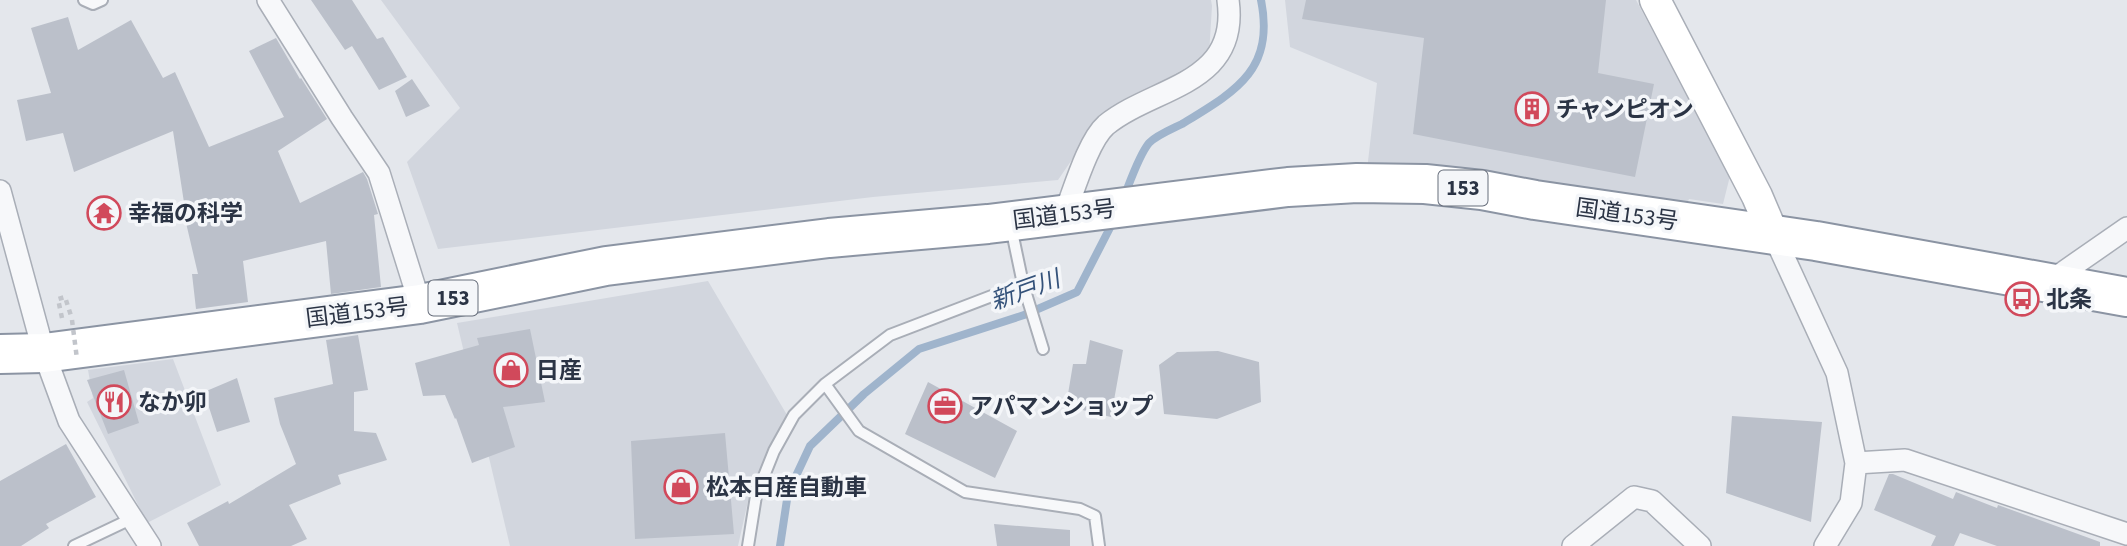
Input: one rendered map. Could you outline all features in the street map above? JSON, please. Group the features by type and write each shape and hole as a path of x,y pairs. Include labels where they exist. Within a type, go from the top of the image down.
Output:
{"highway":[{"name":"国道153号","path":"0,354 60,356 420,304 606,266 829,238 1010,221 1288,187 1357,183 1425,184 1482,190 1774,236 2127,297"}],"street":[{"path":"268,0 379,173 420,304"},
{"path":"1076,212 1092,145 1105,126 1195,77 1217,58 1227,29 1228,0"},
{"path":"1655,0 1757,196 1836,373 1856,463 1851,503 1825,546"},
{"path":"0,191 60,356 69,421 150,546"},
{"path":"2048,283 2127,228"},
{"path":"1856,463 1905,460 2127,534"},
{"path":"1573,546 1633,497 1652,501 1700,546"}],"lane":[{"path":"84,0 93,4 102,0"},
{"path":"1010,221 1024,289 1043,349"},
{"path":"748,546 756,496 774,451 794,415 825,384 890,335 1024,289"},
{"path":"825,384 859,430 965,492 1080,509 1095,516 1099,546"},
{"path":"74,546 133,517"}],"path":[{"path":"60,356 72,320 65,297 58,299 63,320"}],"shaded area":[{"path":"381,0 1211,0 1212,6 1209,55 1128,100 1095,126 1058,180 873,197 438,249 407,162 460,108"},
{"path":"1285,0 1636,0 1730,176 1723,204 1689,199 1685,208 1367,170 1377,83 1290,47"},
{"name":"松本日産自動車","path":"708,281 787,415 750,492 738,546 510,546 457,323"},
{"path":"173,359 221,485 147,523 87,402 93,398 88,370"}],"building":[{"path":"311,0 352,0 377,39 383,37 407,77 379,90 352,46 345,50"},
{"name":"チャンピオン","path":"1306,0 1606,0 1598,73 1654,84 1635,177 1413,134 1424,38 1302,19"},
{"path":"68,17 78,50 131,20 163,78 175,72 209,147 284,117 249,51 276,38 327,119 278,151 300,203 363,172 378,214 374,215 381,287 331,294 326,241 243,261 248,302 196,309 192,274 198,274 183,210 185,209 173,131 74,172 63,133 26,141 17,100 51,93 31,28"},
{"path":"412,79 430,106 406,117 395,91"},
{"path":"530,329 545,402 503,407 515,447 472,463 445,395 423,396 415,363 479,345 477,338"},
{"path":"358,335 368,390 354,392 354,431 376,433 387,460 338,475 341,484 289,505 307,539 291,546 199,546 187,523 228,501 229,504 296,464 280,424 274,398 333,384 326,340"},
{"path":"1090,340 1123,350 1111,417 1066,406 1073,364 1086,364"},
{"path":"1218,351 1259,362 1261,402 1217,419 1164,414 1159,365 1177,352"},
{"name":"なか卯","path":"124,370 139,423 108,434 87,380"},
{"path":"237,378 250,422 217,432 204,392"},
{"name":"アパマンショップ","path":"928,382 1017,431 995,478 905,434"},
{"path":"1732,416 1822,422 1811,522 1726,493"},
{"name":"松本日産自動車","path":"725,433 734,534 635,539 631,441"},
{"path":"66,444 96,497 46,524 49,528 21,546 0,546 0,481"},
{"path":"1889,474 1953,499 1956,492 1997,508 1998,505 2100,542 2100,546 1997,546 1960,533 1954,546 1931,546 1936,536 1874,510"},
{"path":"994,524 1070,530 1070,546 997,546"}],"waterway":[{"name":"新戸川","path":"1124,197 1138,161 1149,143 1219,101 1247,76 1262,44 1264,24 1261,0"},
{"name":"新戸川","path":"780,546 788,493 810,446 864,394 919,349 1024,315 1077,292 1115,218"}],"place":[{"name":"チャンピオン","path":"1532,109"},
{"name":"幸福の科学","path":"104,213"},
{"name":"北条","path":"2022,299"},
{"name":"日産","path":"511,370"},
{"name":"なか卯","path":"114,402"},
{"name":"アパマンショップ","path":"945,406"},
{"name":"松本日産自動車","path":"681,487"}]}
